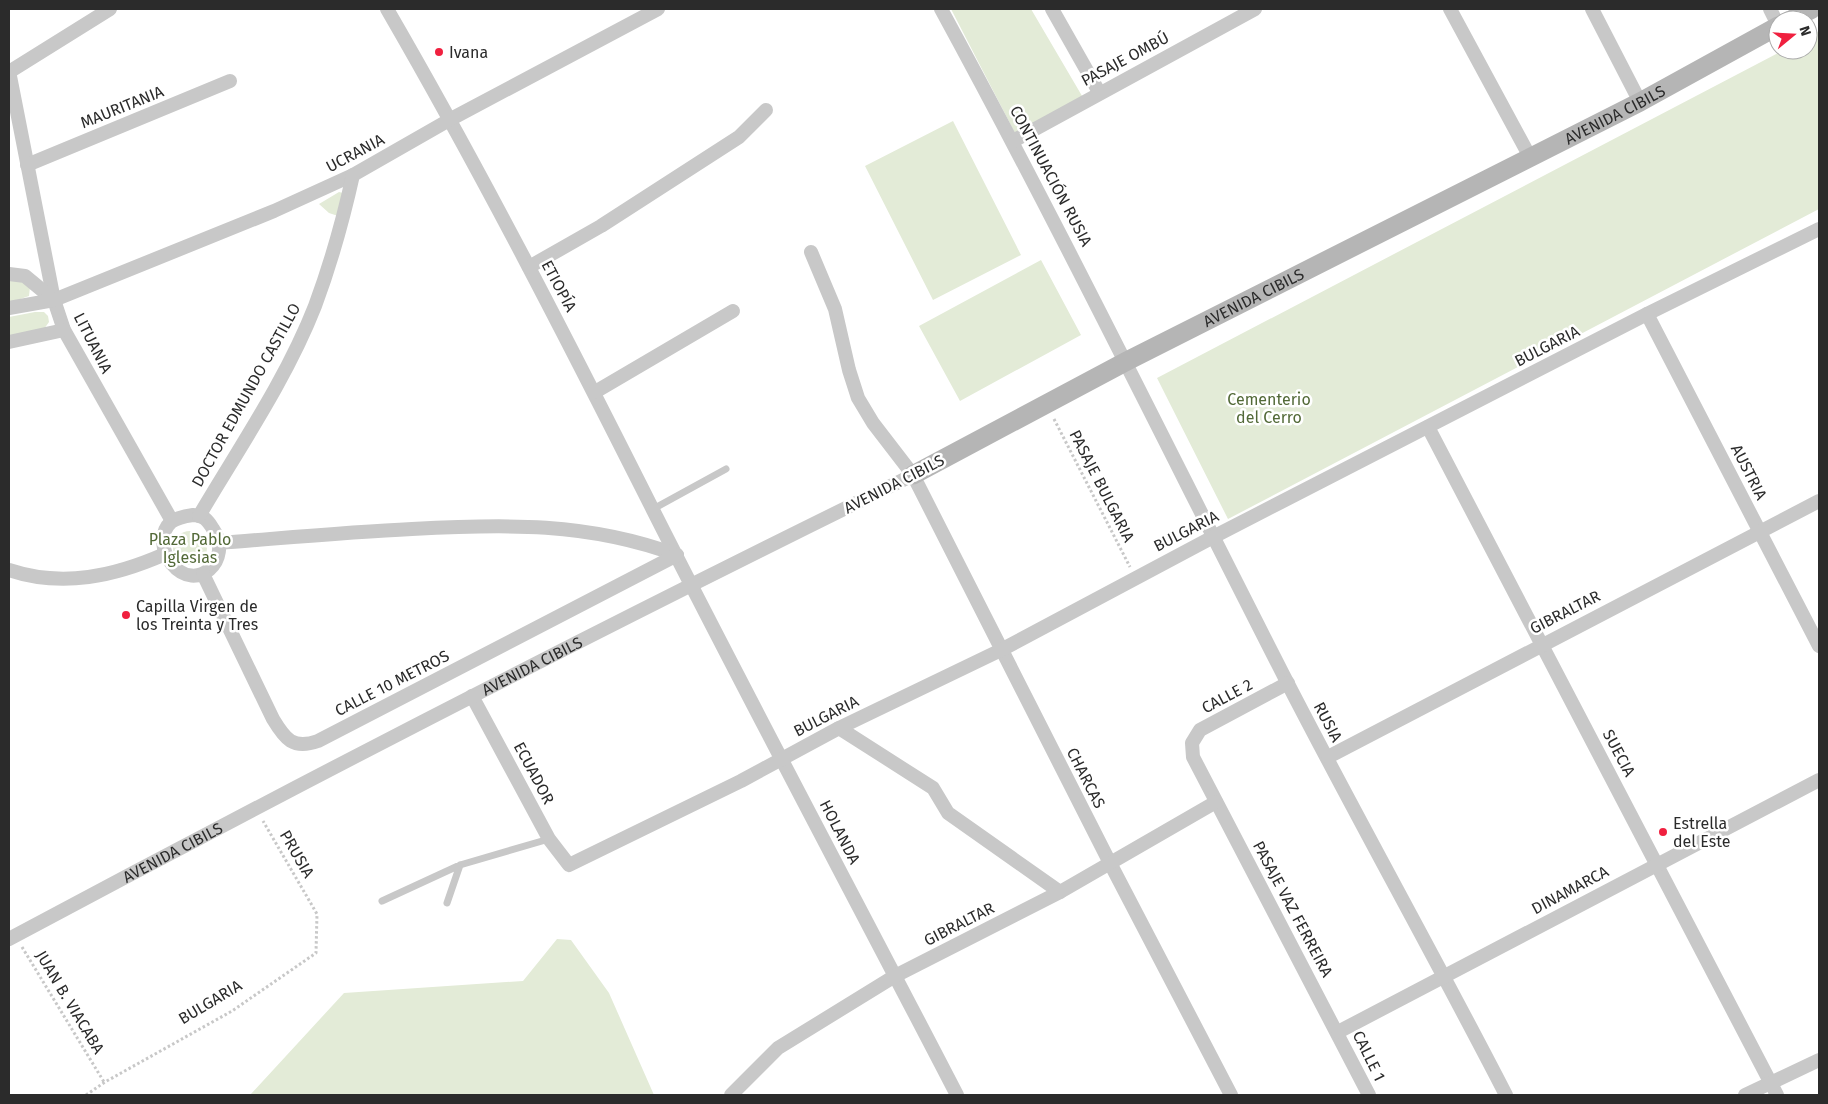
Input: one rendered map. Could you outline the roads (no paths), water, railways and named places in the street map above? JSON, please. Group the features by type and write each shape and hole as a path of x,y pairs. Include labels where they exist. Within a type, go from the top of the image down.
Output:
{"street":[{"path":"9,72 110,9"},
{"name":"ETIOPÍA","path":"388,9 451,119 595,392 692,584"},
{"name":"UCRANIA","path":"9,308 54,300 274,211 353,175 451,119 658,9"},
{"name":"CONTINUACIÓN RUSIA","path":"941,9 1013,141 1127,361"},
{"path":"1052,9 1099,92"},
{"name":"PASAJE OMBÚ","path":"1013,141 1099,92 1255,9"},
{"path":"1450,9 1530,156"},
{"path":"1592,9 1640,102"},
{"name":"AVENIDA CIBILS","path":"12,937 255,807 692,584 913,476 1127,361 1640,102 1768,32"},
{"name":"LITUANIA","path":"9,72 54,300 64,330 172,521"},
{"name":"MAURITANIA","path":"27,165 230,82"},
{"path":"529,267 601,226 731,142 766,110"},
{"name":"DOCTOR EDMUNDO CASTILLO","path":"199,516 273,389 314,308 336,248 353,175"},
{"name":"BULGARIA","path":"569,865 741,781 839,728 1001,650 1135,577 1647,314 1819,229"},
{"name":"CHARCAS","path":"811,252 835,309 849,370 858,398 873,423 913,476 1224,1093"},
{"path":"9,274 25,276 54,300"},
{"path":"595,392 733,310"},
{"name":"AUSTRIA","path":"1647,314 1819,646"},
{"path":"9,342 64,330"},
{"name":"RUSIA","path":"1127,361 1288,683 1506,1095"},
{"name":"SUECIA","path":"1428,427 1777,1095"},
{"name":"GIBRALTAR","path":"1328,757 1542,643 1819,501"},
{"path":"187,516 199,516 208,520 218,536 220,543 217,560 202,574 185,574 172,564 165,554 164,536 172,521 187,516"},
{"path":"220,543 356,532 471,526 543,527 617,536 677,555"},
{"path":"9,570 32,576 76,579 126,569 165,554"},
{"name":"CALLE 10 METROS","path":"202,574 273,719 285,738 302,744 318,741 677,555"},
{"name":"HOLANDA","path":"692,584 957,1095"},
{"name":"CALLE 2","path":"1216,802 1193,756 1194,738 1200,730 1288,683"},
{"name":"ECUADOR","path":"472,696 549,839 569,865"},
{"path":"839,728 933,788 948,813 1060,892"},
{"name":"DINAMARCA","path":"1338,1032 1819,780"},
{"name":"GIBRALTAR","path":"731,1095 778,1048 895,976 1060,892 1216,802"},
{"name":"PASAJE VAZ FERREIRA","path":"1216,802 1338,1032"},
{"name":"CALLE 1","path":"1338,1032 1369,1095"},
{"path":"1745,1095 1819,1060"}],"lane":[{"path":"653,509 726,469"},
{"path":"382,901 460,865 549,839"},
{"path":"447,903 460,865"}],"place":[{"name":"Ivana","path":"439,52"},
{"name":"Capilla Virgen de los Treinta y Tres","path":"126,615"},
{"name":"Estrella del Este","path":"1663,832"}],"park label":[{"name":"Cementerio del Cerro","path":"1269,408"},
{"name":"Plaza Pablo Iglesias","path":"190,548"}]}
